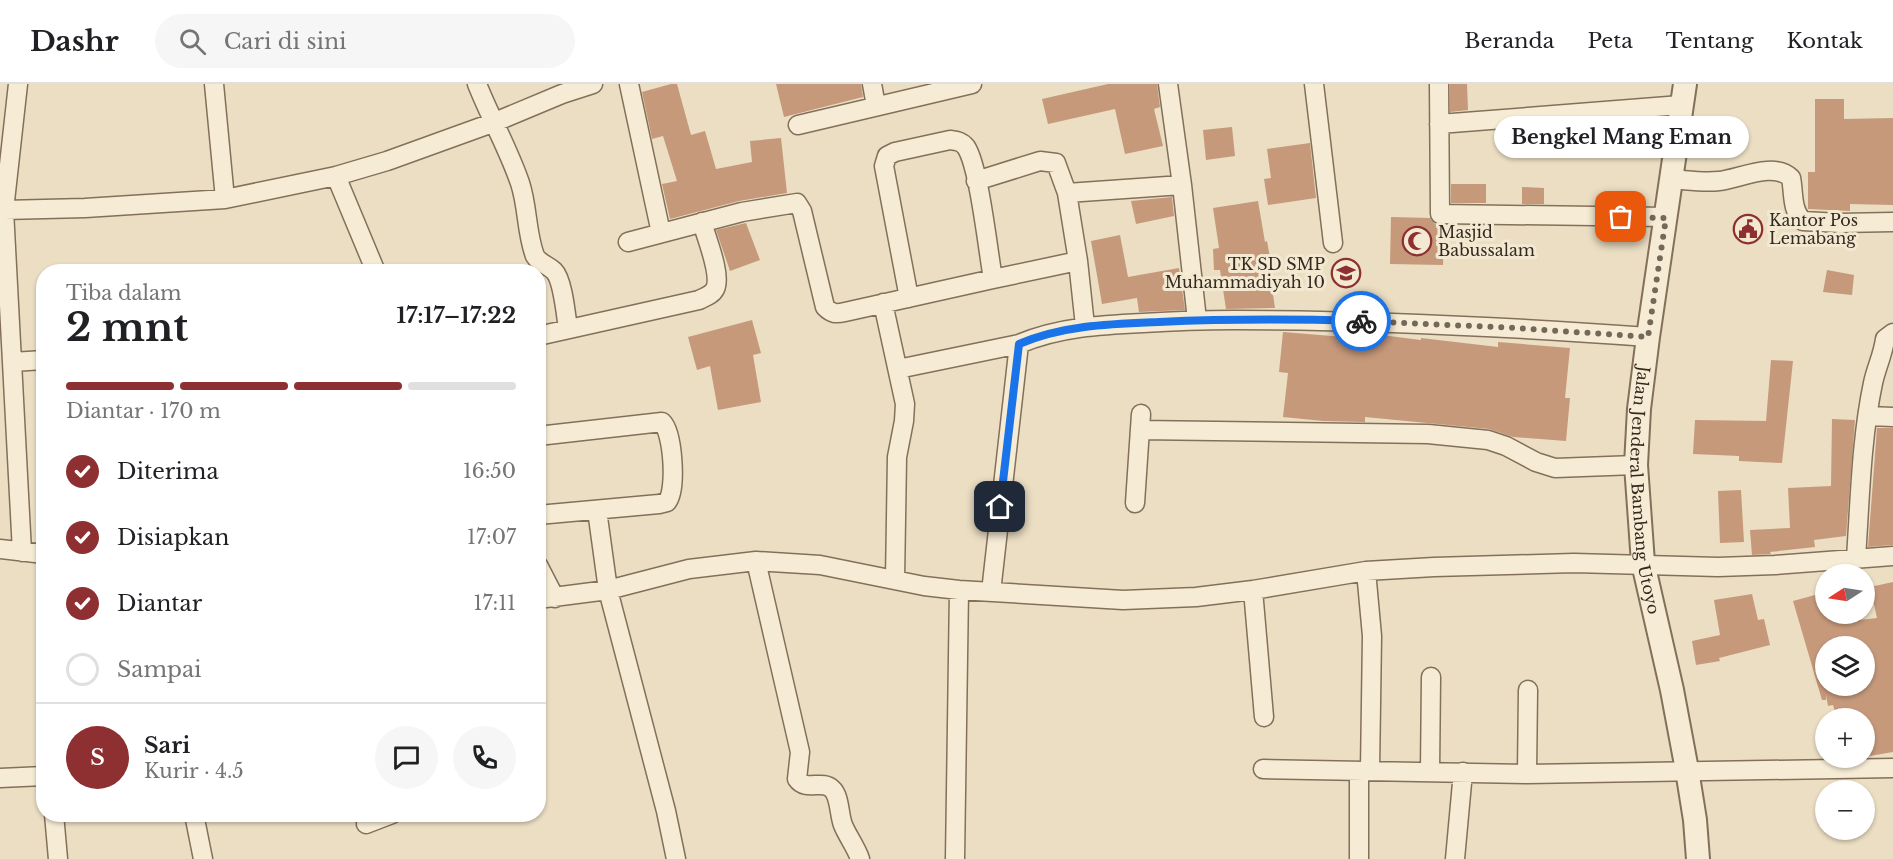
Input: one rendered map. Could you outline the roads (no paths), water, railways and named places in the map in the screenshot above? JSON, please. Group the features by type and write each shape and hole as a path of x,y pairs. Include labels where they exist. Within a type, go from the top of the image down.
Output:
{"street":[{"path":"18,84 4,210 22,552"},
{"path":"214,84 225,199"},
{"path":"477,84 520,184 535,256 542,264"},
{"path":"4,210 85,208 225,199 336,176 387,161 593,84"},
{"path":"629,84 661,233"},
{"path":"872,84 876,106"},
{"path":"798,125 972,84"},
{"path":"1168,84 1197,320"},
{"path":"1314,84 1333,243"},
{"path":"1439,84 1440,214 1666,218"},
{"path":"1439,124 1683,94"},
{"name":"Jalan Jenderal Bambang Utoyo","path":"1683,94 1648,337 1639,409 1636,465 1642,563 1672,690 1695,820 1698,859"},
{"path":"909,298 884,166 887,156 895,152 950,140 964,144 976,181 993,279"},
{"path":"976,181 1040,161 1048,160 1056,163 1067,193 1085,326"},
{"path":"1671,179 1718,181 1765,171 1785,173 1791,178 1794,207 1803,221 1893,222"},
{"path":"336,176 373,264"},
{"path":"1067,193 1182,185"},
{"path":"628,242 742,212 797,203 802,211 825,307 835,314 1078,261"},
{"path":"546,334 699,300 710,295 715,289 718,278 702,222"},
{"path":"546,266 554,271 559,280 568,329"},
{"path":"883,303 904,404 904,421 897,457 896,580"},
{"path":"898,369 1019,344 1034,337 1085,326 1197,320 1416,323 1648,337"},
{"path":"1856,558 1873,381 1885,339 1893,333"},
{"path":"991,592 1019,344"},
{"path":"12,362 36,360"},
{"path":"1868,416 1893,417"},
{"path":"546,435 662,422 665,424 672,457 673,493 668,502 659,504 546,513"},
{"path":"1135,503 1141,422 1428,434 1488,440 1555,468 1636,465"},
{"path":"597,510 608,590 666,811 676,859"},
{"path":"0,549 36,553"},
{"path":"547,599 608,590 689,570 756,561 820,566 959,590 1124,600 1196,597 1366,571 1563,563 1775,565 1893,556"},
{"path":"756,561 800,752 797,779 808,786 825,786 832,789 843,825 860,859"},
{"path":"1359,859 1372,636 1366,571"},
{"path":"955,859 959,590"},
{"path":"1253,590 1264,717"},
{"path":"1430,772 1431,677"},
{"path":"1527,774 1528,690"},
{"path":"1263,769 1527,774 1893,768"},
{"path":"1455,859 1463,772"},
{"path":"0,778 36,776"},
{"path":"55,822 58,859"},
{"path":"196,822 203,859"},
{"path":"366,824 371,822"}],"place":[{"name":"Bengkel Mang Eman","path":"1621,217"},
{"name":"Kantor Pos Lemabang","path":"1748,229"},
{"name":"Masjid Babussalam","path":"1417,241"},
{"name":"TK SD SMP Muhammadiyah 10","path":"1346,273"}]}
